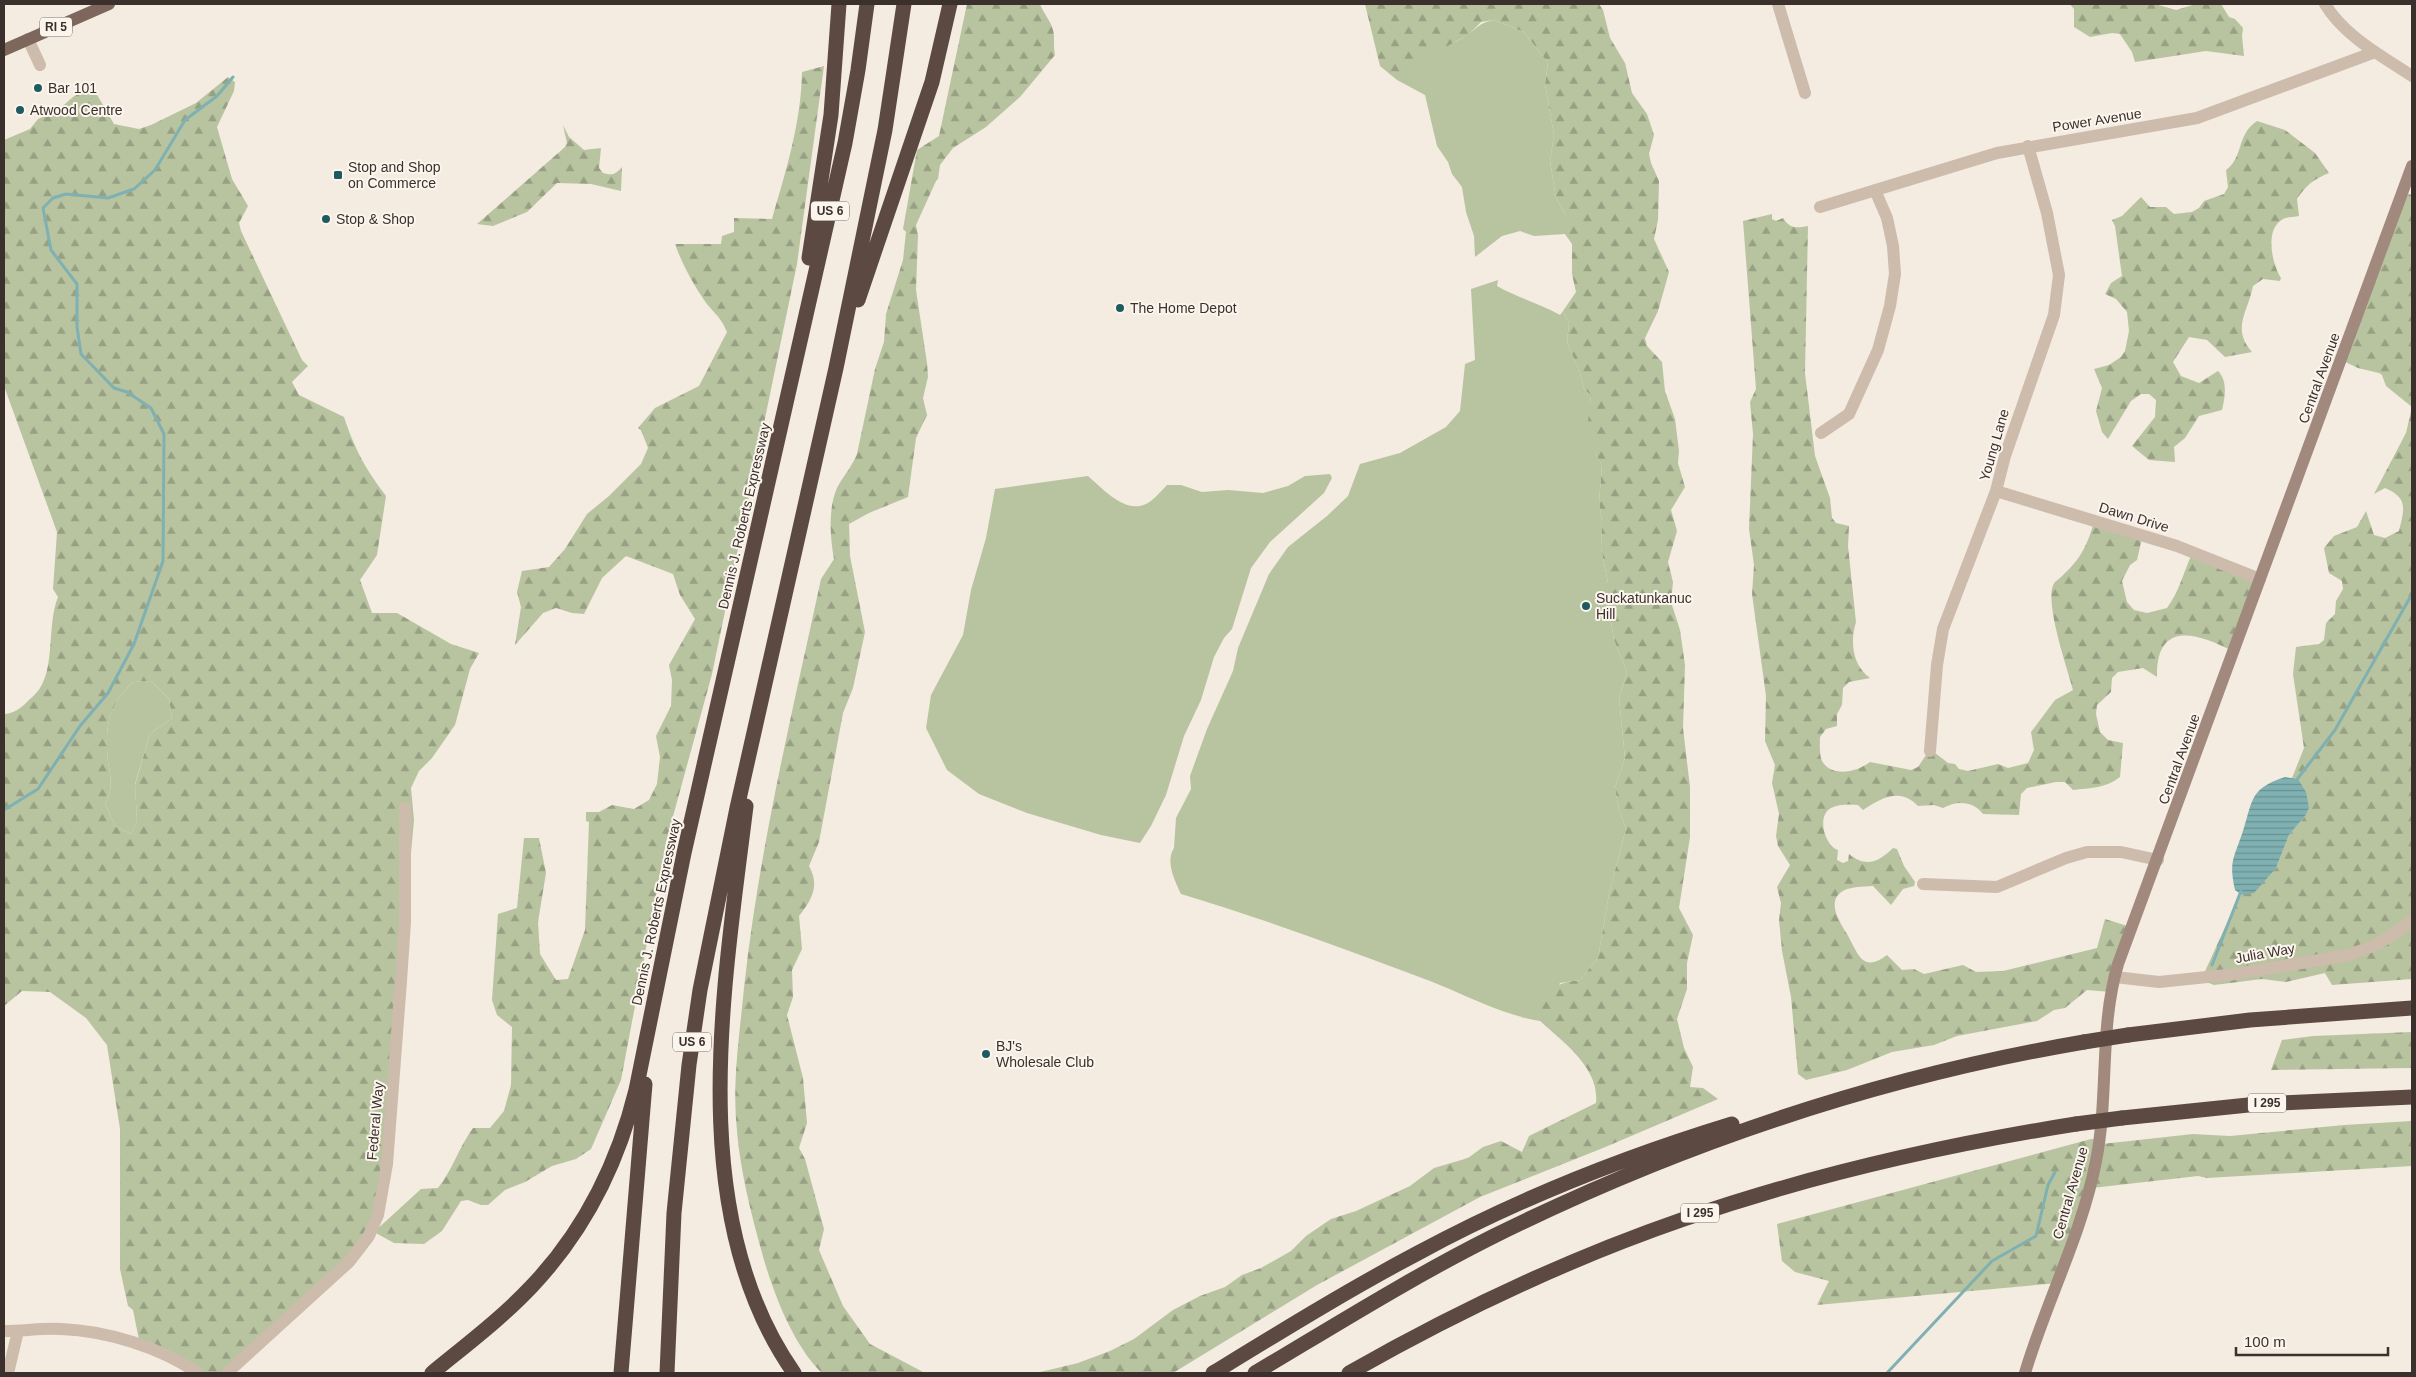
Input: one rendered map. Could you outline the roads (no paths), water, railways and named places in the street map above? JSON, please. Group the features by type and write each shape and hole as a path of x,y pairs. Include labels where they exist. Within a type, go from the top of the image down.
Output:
{"highway":[{"path":"783,417 827,149 835,76 839,4"},
{"name":"Dennis J. Roberts Expressway","path":"646,1035 686,843 845,143 867,4"},
{"name":"US 6","path":"667,1373 674,1213 690,1055 706,954 757,716 836,368 890,102 904,4"},
{"path":"836,368 882,224 932,82 950,4"},
{"path":"757,716 735,896 726,995 722,1085 723,1164 731,1227 748,1283 769,1332 794,1373"},
{"path":"1212,1373 1417,1253 1537,1196 1660,1146 1803,1103 1876,1088 1990,1060 2084,1042 2250,1020 2412,1008"},
{"path":"621,1373 643,1111 646,1035"},
{"name":"US 6","path":"432,1373 520,1299 558,1257 579,1227 606,1178 626,1127 636,1090 646,1035"},
{"path":"1255,1373 1428,1271 1528,1220 1630,1174 1699,1146 1876,1088"},
{"name":"I 295","path":"1349,1373 1413,1338 1512,1289 1615,1245 1683,1219 1753,1197 1878,1164 1964,1144 2076,1124 2122,1118 2258,1104 2412,1097"}],"main road":[{"name":"RI 5","path":"4,50 109,4"}],"street":[{"path":"1778,4 1806,93"},
{"path":"2325,4 2337,20 2375,52 2412,76"},
{"path":"28,39 40,65"},
{"name":"Power Avenue","path":"1820,207 1986,156 2028,146 2186,122 2375,52"},
{"name":"Young Lane","path":"1930,751 1937,665 1943,629 1996,491 2005,456 2054,315 2060,283 2047,213 2028,146"},
{"name":"Central Avenue","path":"2025,1373 2092,1179 2101,1125 2107,1022 2114,977 2412,166"},
{"path":"1821,433 1849,414 1878,350 1890,306 1895,274 1894,246 1887,218 1875,190"},
{"name":"Dawn Drive","path":"1996,491 2177,546 2260,579"},
{"name":"Federal Way","path":"227,1373 349,1262 368,1236 378,1215 387,1164 405,922 405,808"},
{"path":"1923,884 1997,888 2066,858 2092,852 2132,853 2158,860"},
{"name":"Julia Way","path":"2114,977 2159,982 2236,974 2349,955 2378,944 2412,921"},
{"path":"4,1331 63,1329 132,1342 157,1351 198,1373"},
{"path":"8,1373 18,1331"}],"water":[{"path":"2285,777 2298,779 2306,792 2309,808 2305,816 2289,835 2276,868 2254,893 2242,895 2235,890 2232,867 2251,805 2258,792 2264,786"}],"waterway":[{"path":"4,810 38,789 80,726 108,693 134,644 163,561 164,434 151,408 127,392 114,388 81,354 77,327 77,284 51,250 43,208 53,198 66,194 108,198 134,189 155,170 185,120 217,96 233,77"},
{"path":"2295,782 2335,730 2412,594"},
{"path":"2212,965 2241,891"},
{"path":"1887,1373 1992,1261 2036,1236 2048,1185 2055,1172"}],"place":[{"name":"Bar 101","path":"38,88"},
{"name":"Atwood Centre","path":"20,110"},
{"name":"Stop and Shop on Commerce","path":"338,175"},
{"name":"Stop & Shop","path":"326,219"},
{"name":"The Home Depot","path":"1120,308"},
{"name":"Suckatunkanuc Hill","path":"1586,606"},
{"name":"BJ's Wholesale Club","path":"986,1054"}]}
